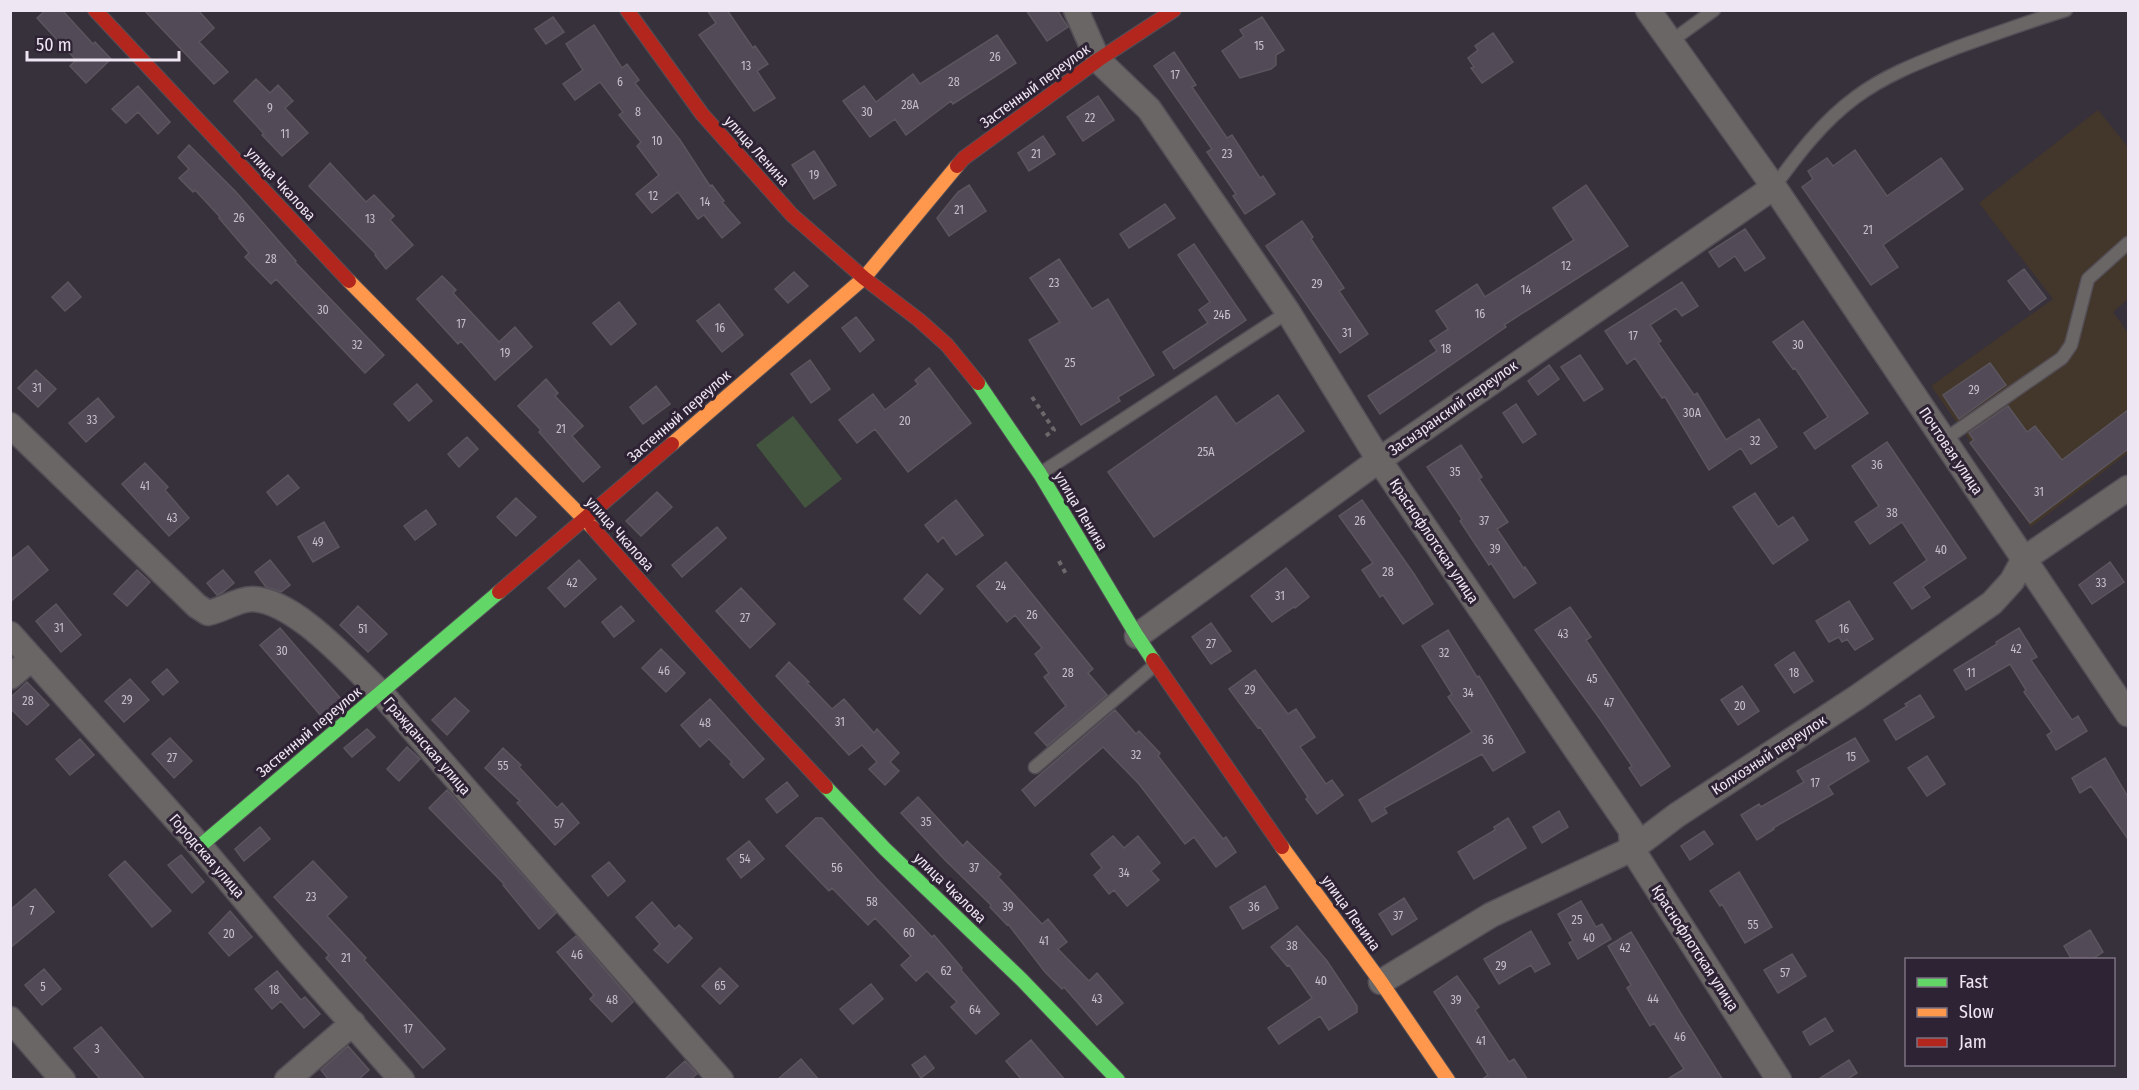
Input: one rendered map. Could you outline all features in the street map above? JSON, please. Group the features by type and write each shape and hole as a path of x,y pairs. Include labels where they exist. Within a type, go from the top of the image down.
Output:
{"street":[{"name":"улица Чкалова","path":"95,10 365,298 585,519 757,713 885,849 1022,980 1118,1080"},
{"name":"улица Ленина","path":"627,10 702,114 792,214 864,278 919,320 947,345 972,373 1040,474 1137,636 1270,830 1381,982 1448,1080"},
{"name":"Краснофлотская улица","path":"1076,10 1098,60 1149,109 1288,312 1379,460 1630,830 1632,849 1779,1080"},
{"name":"Застенный переулок","path":"200,846 864,278 964,158 1098,60 1174,10"},
{"name":"Почтовая улица","path":"1648,10 1774,187 2128,714"},
{"name":"Засызранский переулок","path":"1137,636 1379,460 1774,187"},
{"name":"Гражданская улица","path":"10,425 197,606 208,612 249,599 267,600 293,613 381,693 721,1080"},
{"name":"Колхозный переулок","path":"1381,982 1491,915 1632,849 1677,815 1856,698 1992,603 2012,581 2024,559 2128,488"},
{"name":"Городская улица","path":"10,634 200,846 289,952 402,1080"},
{"path":"10,677 31,659"},
{"path":"10,1019 63,1080"},
{"path":"287,1080 353,1023"}],"lane":[{"path":"1670,42 1714,10"},
{"path":"1774,187 1795,157 1820,129 1856,97 1901,69 2066,10"},
{"path":"1944,440 2062,358 2071,345 2088,279 2128,243"},
{"path":"1040,474 1288,312"},
{"path":"1035,767 1156,664"}],"shaded area":[{"path":"2098,110 2128,147 2128,299 2113,312 2128,333 2128,453 2031,527 1931,386 2053,299 1979,203"}],"green space":[{"path":"793,416 842,479 805,508 756,445"}],"building":[{"path":"46,10 62,10 93,44 95,42 111,59 86,83 70,66 76,60 37,18"},
{"path":"144,10 198,10 214,28 199,42 228,72 214,84"},
{"path":"707,10 727,10 753,48 755,46 768,64 757,71 775,98 754,111 699,35 716,23"},
{"path":"1026,10 1057,10 1068,27 1047,41"},
{"path":"553,17 564,32 546,44 535,29"},
{"path":"1262,17 1284,50 1276,55 1276,65 1271,69 1240,78 1222,51 1244,36 1240,30"},
{"path":"594,25 622,68 627,64 639,80 635,83 740,223 722,238 704,215 698,219 678,192 652,213 636,194 659,175 637,146 641,142 619,115 623,112 600,82 575,100 563,84 583,70 566,44"},
{"path":"1493,33 1513,62 1482,83 1471,68 1474,67 1468,58 1478,50 1475,46"},
{"path":"997,35 1016,63 953,104 951,101 906,135 895,119 870,137 843,101 864,86 876,102 913,74 920,84"},
{"path":"1174,52 1196,85 1192,87 1227,138 1232,135 1260,178 1263,176 1275,194 1245,214 1233,196 1236,194 1207,152 1212,149 1154,66"},
{"path":"256,79 270,93 278,85 293,101 285,108 308,133 282,156 234,101"},
{"path":"138,86 170,122 158,134 138,112 126,123 112,109"},
{"path":"1098,96 1114,120 1083,141 1067,117"},
{"path":"1043,136 1055,154 1029,171 1018,153"},
{"path":"189,145 236,192 295,262 384,355 365,373 276,279 271,284 245,257 249,253 220,217 195,190 193,192 179,178 189,169 178,157"},
{"path":"1855,150 1887,196 1941,158 1963,189 1883,245 1898,267 1871,285 1802,187 1813,179 1808,171 1827,158 1833,166"},
{"path":"814,151 836,185 814,199 792,165"},
{"path":"330,163 366,202 374,195 394,216 390,220 413,245 386,269 376,254 309,186"},
{"path":"969,185 986,211 949,236 937,218 958,192"},
{"path":"1586,185 1628,246 1504,325 1506,327 1380,414 1368,396 1437,351 1430,341 1448,329 1436,311 1477,284 1485,297 1574,240 1553,208"},
{"path":"1165,204 1175,218 1129,248 1120,234"},
{"path":"1302,221 1313,237 1311,239 1344,288 1339,291 1368,334 1340,353 1266,246"},
{"path":"1745,229 1765,258 1745,271 1735,256 1719,267 1709,252"},
{"path":"1194,244 1246,320 1174,369 1163,352 1208,323 1199,310 1210,302 1178,255"},
{"path":"1059,259 1092,309 1108,299 1154,375 1118,397 1120,401 1081,425 1029,340 1060,322 1030,278"},
{"path":"2024,269 2046,298 2030,310 2008,281"},
{"path":"794,272 808,286 788,303 775,289"},
{"path":"442,276 456,290 453,293 499,342 515,327 532,347 495,380 461,341 458,344 417,299"},
{"path":"68,282 81,297 65,311 52,297"},
{"path":"1682,282 1698,306 1682,316 1676,308 1650,325 1661,341 1658,343 1694,395 1697,393 1726,440 1759,419 1777,447 1751,464 1741,448 1709,470 1665,397 1662,398 1635,358 1627,364 1605,331"},
{"path":"619,302 636,324 611,345 593,323"},
{"path":"719,304 743,335 722,352 697,321"},
{"path":"856,317 874,340 860,352 842,328"},
{"path":"1803,321 1868,413 1815,449 1804,433 1828,417 1795,368 1793,369 1773,342"},
{"path":"1580,355 1603,389 1584,401 1561,367"},
{"path":"810,360 830,389 811,403 791,374"},
{"path":"1990,363 2006,385 1959,419 1943,395"},
{"path":"1549,365 1559,379 1538,395 1528,381"},
{"path":"929,368 971,423 908,472 875,429 857,443 839,420 873,394 885,410 918,384 915,380"},
{"path":"36,370 56,389 38,407 18,388"},
{"path":"546,379 558,393 555,396 583,426 572,436 600,467 583,482 539,432 541,430 518,406"},
{"path":"417,384 432,401 409,421 394,404"},
{"path":"656,386 670,404 643,424 630,407"},
{"path":"1278,395 1304,431 1154,537 1108,472 1216,396 1236,424"},
{"path":"98,398 114,417 86,442 69,423"},
{"path":"1516,404 1536,434 1523,443 1503,413"},
{"path":"2008,406 2027,432 2035,426 2062,460 2128,410 2128,449 2030,523 1970,443 1974,440 1969,433"},
{"path":"467,437 478,449 459,467 448,454"},
{"path":"1887,442 1966,558 1923,587 1930,597 1912,609 1894,583 1927,560 1902,522 1870,544 1855,522 1879,506 1852,466"},
{"path":"1461,445 1482,477 1479,479 1508,522 1497,529 1536,583 1514,598 1491,563 1489,565 1427,467"},
{"path":"145,463 168,487 165,490 189,518 169,536 122,484"},
{"path":"288,475 299,488 277,505 267,492"},
{"path":"657,492 672,507 641,536 626,521"},
{"path":"1755,493 1778,527 1793,517 1808,540 1773,564 1733,507"},
{"path":"516,498 536,517 516,536 497,517"},
{"path":"956,500 983,535 956,555 943,537 938,542 925,525"},
{"path":"1362,500 1433,604 1403,624 1383,595 1380,597 1362,570 1373,563 1339,516"},
{"path":"426,510 436,524 415,540 404,526"},
{"path":"324,522 339,547 313,562 298,537"},
{"path":"717,527 726,538 682,577 672,565"},
{"path":"28,546 48,570 10,602 10,560"},
{"path":"270,560 290,585 281,592 266,587 255,572"},
{"path":"579,560 596,579 565,607 548,588"},
{"path":"1006,562 1093,669 1088,673 1107,695 1047,746 1035,733 1066,706 1044,677 1049,673 1035,654 1042,648 1015,615 1007,622 977,586"},
{"path":"2110,562 2124,582 2092,604 2079,585"},
{"path":"1286,568 1309,597 1272,622 1251,596"},
{"path":"137,570 150,582 127,606 114,594"},
{"path":"223,570 234,583 217,595 207,583"},
{"path":"927,574 943,589 920,614 904,599"},
{"path":"741,588 775,624 750,648 716,611"},
{"path":"1849,601 1873,639 1855,650 1847,639 1842,642 1839,637 1829,642 1816,621"},
{"path":"56,604 81,635 61,652 36,621"},
{"path":"358,606 387,634 368,652 340,625"},
{"path":"621,606 634,621 614,637 602,622"},
{"path":"1570,607 1591,637 1586,640 1670,766 1641,786 1629,768 1632,766 1535,630"},
{"path":"1211,623 1231,651 1211,664 1192,637"},
{"path":"280,628 341,699 322,717 260,645"},
{"path":"2019,628 2037,657 2031,660 2072,720 2078,716 2087,731 2056,750 2047,735 2052,732 2024,692 2026,690 2010,664 1966,690 1954,670"},
{"path":"1448,630 1525,752 1493,771 1482,754 1384,808 1387,813 1372,822 1359,800 1472,732 1448,697 1452,694 1422,646"},
{"path":"661,649 685,673 666,692 642,668"},
{"path":"1794,652 1813,681 1794,693 1775,665"},
{"path":"789,662 832,709 844,699 874,733 877,729 899,753 890,762 899,771 885,785 869,769 877,762 862,745 849,755 776,676"},
{"path":"167,669 178,682 163,695 152,682"},
{"path":"1255,670 1288,714 1296,709 1315,737 1300,747 1326,784 1332,780 1343,795 1317,814 1260,727 1258,728 1229,689"},
{"path":"130,679 149,700 124,722 105,701"},
{"path":"27,682 49,705 27,725 10,708 10,698"},
{"path":"1742,686 1759,711 1738,725 1721,700"},
{"path":"1920,695 1934,717 1896,740 1884,720"},
{"path":"455,698 469,711 447,735 432,720"},
{"path":"710,699 764,759 743,778 730,764 732,762 709,739 700,747 681,725"},
{"path":"1115,710 1136,734 1139,731 1160,753 1158,756 1223,839 1226,837 1236,852 1216,867 1194,837 1185,844 1139,784 1103,747 1035,806 1022,790"},
{"path":"367,729 375,737 352,757 344,748"},
{"path":"170,738 192,761 174,778 152,754"},
{"path":"1855,738 1869,761 1828,786 1833,794 1773,828 1757,840 1741,815 1759,804 1761,807 1804,782 1797,771"},
{"path":"80,739 94,755 70,775 56,759"},
{"path":"407,747 420,759 399,781 387,769"},
{"path":"503,748 521,765 519,767 557,808 562,803 579,823 555,845 517,803 520,801 485,768"},
{"path":"1927,756 1945,784 1927,796 1908,768"},
{"path":"2105,758 2128,797 2128,839 2091,786 2080,793 2072,778"},
{"path":"787,782 798,796 777,813 766,799"},
{"path":"447,790 556,913 539,929 504,884 429,808"},
{"path":"918,797 963,846 967,841 1001,874 998,877 1042,924 1048,919 1067,942 1058,949 1089,981 1097,973 1123,1003 1097,1025 1064,987 1062,989 1045,972 1008,924 990,907 991,905 901,813"},
{"path":"1559,811 1568,827 1542,843 1533,827"},
{"path":"816,818 822,818 932,937 934,935 999,1014 976,1034 951,1007 957,1002 927,971 916,981 901,965 911,956 875,918 868,925 832,888 829,891 786,846"},
{"path":"1508,818 1526,848 1474,879 1458,852 1495,830 1494,827"},
{"path":"260,827 270,839 244,861 235,849"},
{"path":"1704,831 1713,844 1690,860 1681,846"},
{"path":"1113,836 1124,848 1138,836 1160,863 1151,871 1159,880 1127,906 1114,890 1109,894 1094,875 1102,868 1091,854"},
{"path":"749,841 764,859 741,878 727,859"},
{"path":"181,855 204,882 192,893 168,865"},
{"path":"125,861 171,911 152,927 109,875"},
{"path":"313,861 347,897 327,916 445,1049 423,1068 326,958 329,955 274,897"},
{"path":"609,862 625,881 608,896 592,876"},
{"path":"1739,872 1772,927 1745,943 1722,904 1720,906 1710,891"},
{"path":"1265,886 1278,908 1243,929 1230,907"},
{"path":"35,889 54,912 10,948 10,910"},
{"path":"1404,898 1417,919 1392,935 1379,914"},
{"path":"1581,901 1596,927 1602,924 1611,939 1578,959 1569,943 1573,941 1558,914"},
{"path":"652,902 675,929 679,925 692,938 668,963 654,950 660,944 636,917"},
{"path":"230,911 252,937 229,956 209,933"},
{"path":"1297,926 1327,961 1357,1006 1357,1012 1329,1030 1320,1016 1279,1044 1268,1028 1312,998 1289,965 1287,966 1271,947"},
{"path":"2090,930 2103,952 2094,958 2071,958 2064,946"},
{"path":"1531,931 1550,964 1535,972 1531,965 1499,984 1484,959"},
{"path":"1631,932 1723,1080 1666,1080 1684,1069 1654,1023 1650,1026 1627,988 1631,985 1608,946"},
{"path":"576,936 633,1002 612,1022 590,999 594,995 557,952"},
{"path":"1792,954 1806,976 1778,993 1764,970"},
{"path":"720,968 738,986 720,1004 702,986"},
{"path":"44,969 61,989 42,1005 25,985"},
{"path":"277,971 301,1000 305,997 320,1014 304,1028 281,1001 272,1009 255,989"},
{"path":"1457,976 1479,1007 1475,1010 1509,1062 1514,1059 1528,1080 1481,1080 1488,1075 1434,992"},
{"path":"871,984 883,999 853,1024 840,1009"},
{"path":"1825,1018 1833,1031 1810,1045 1803,1032"},
{"path":"101,1027 145,1080 101,1080 74,1048"},
{"path":"1031,1040 1065,1080 1022,1080 1006,1061"},
{"path":"348,1046 369,1070 358,1080 329,1080 321,1070"},
{"path":"925,1056 934,1068 921,1078 912,1065"},
{"path":"801,1059 819,1080 777,1080"},
{"path":"1849,1060 1857,1073 1846,1080 1817,1080"},
{"path":"685,1061 697,1074 690,1080 664,1080"}],"traffic: fast":[{"path":"978,383 1040,474 1153,660"},
{"path":"200,846 499,592"},
{"path":"826,787 885,849 1022,980 1118,1080"}],"traffic: slow":[{"path":"672,444 864,278 957,166"},
{"path":"349,281 592,527"},
{"path":"1282,847 1381,982 1448,1080"}],"traffic: jam":[{"path":"95,10 349,281"},
{"path":"627,10 702,114 792,215 864,278 919,320 947,345 978,383"},
{"path":"957,166 964,158 1098,60 1174,10"},
{"path":"499,592 672,444"},
{"path":"592,527 826,787"},
{"path":"1153,660 1282,847"}]}
